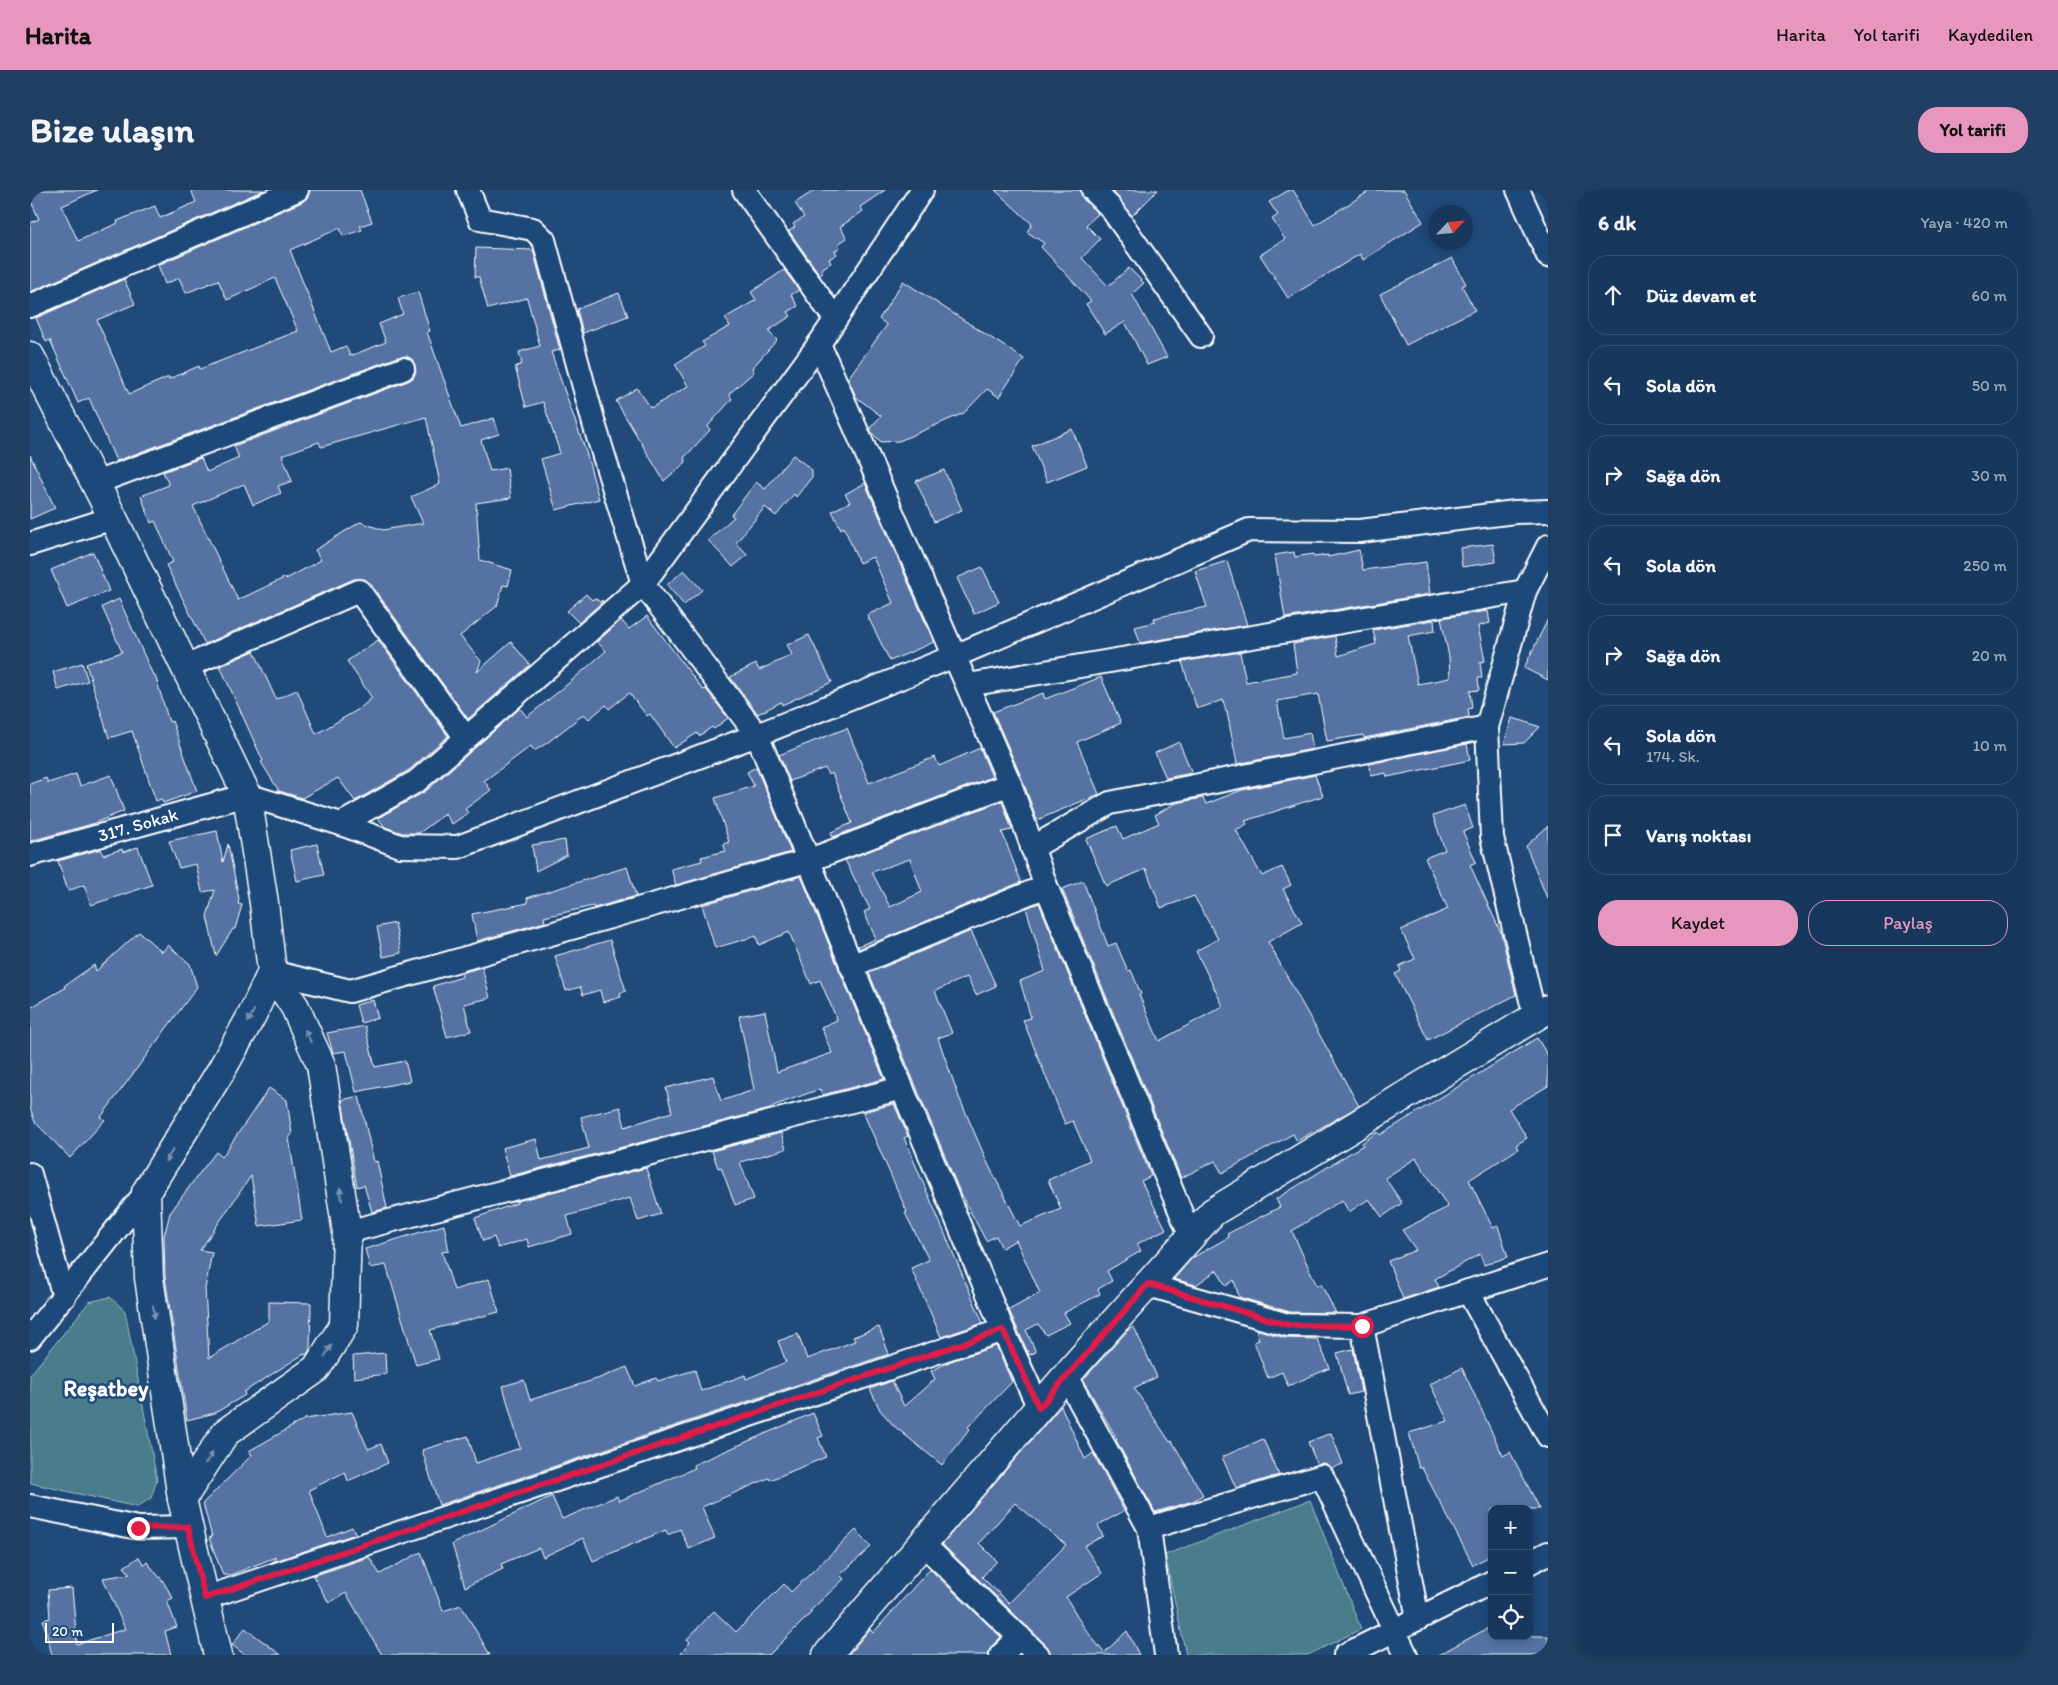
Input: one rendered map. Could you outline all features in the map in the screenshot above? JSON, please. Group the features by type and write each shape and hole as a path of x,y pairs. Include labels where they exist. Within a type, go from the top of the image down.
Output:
{"main road":[{"path":"30,356 113,518 247,795 264,903 272,972 295,1007 321,1065 347,1232 344,1325 316,1369 225,1433 182,1499"},
{"path":"218,1655 182,1499 149,1278 146,1192 222,1069 252,1015 272,972"},
{"path":"827,1655 1066,1376 1213,1212 1541,1013"}],"street":[{"path":"30,306 297,190"},
{"path":"468,190 480,219 533,229 544,240 595,427 643,584 757,735 807,861 1003,1330 1039,1408"},
{"path":"744,190 835,319"},
{"path":"341,824 417,781 643,584 819,344 922,190"},
{"path":"1093,190 1110,207 1201,336"},
{"path":"1518,190 1548,256"},
{"path":"819,344 1010,784 1046,886 1191,1237"},
{"path":"95,483 403,369"},
{"path":"247,795 341,824 400,846 458,847 757,735 955,656 1249,530 1360,530 1515,512 1548,511"},
{"path":"30,544 113,518"},
{"path":"1541,1013 1492,837 1487,727 1525,590 1548,546"},
{"path":"968,685 1525,590"},
{"path":"185,667 359,591 466,738"},
{"path":"1032,848 1110,803 1487,727"},
{"path":"272,972 350,991 807,861 1010,784"},
{"name":"317. Sokak","path":"30,855 247,795"},
{"path":"851,966 1046,886"},
{"path":"347,1232 902,1088"},
{"path":"30,1174 36,1215 64,1297"},
{"path":"30,1338 146,1192"},
{"path":"1148,1284 1288,1325 1362,1326 1548,1265"},
{"path":"1468,1291 1548,1436"},
{"path":"1362,1326 1418,1619"},
{"path":"205,1598 1003,1330"},
{"path":"1066,1376 1149,1528 1166,1655"},
{"path":"1149,1528 1322,1476 1406,1655"},
{"path":"30,1506 138,1528 188,1527"},
{"path":"922,1543 1038,1655"},
{"path":"1533,1561 1548,1553"},
{"path":"1346,1655 1488,1584"},
{"path":"1001,1655 1020,1637"}],"green space":[{"path":"110,1297 125,1311 157,1480 151,1498 137,1507 30,1483 30,1375 89,1302"},
{"path":"1310,1500 1361,1629 1308,1655 1186,1655 1165,1555"}],"building":[{"path":"30,190 97,190 62,206 78,241 118,223 117,221 155,206 160,218 196,202 191,190 264,190 30,292 30,223 39,219 30,199"},
{"path":"310,190 360,190 372,222 360,226 362,230 343,236 340,228 290,250 331,352 346,346 350,356 386,342 379,324 403,314 398,298 418,292 430,331 427,332 461,428 494,418 499,434 481,440 490,471 507,468 511,498 476,503 480,560 512,570 508,586 503,585 497,606 460,636 481,661 477,672 511,642 530,665 468,719 370,583 365,579 354,579 205,644 166,565 173,562 155,521 151,523 141,496 169,485 163,472 201,458 207,472 239,458 234,446 408,381 413,378 416,372 412,359 406,356 398,357 116,461 89,398 78,403 50,340 46,342 36,318 124,279 135,304 97,320 129,394 169,377 169,379 199,366 200,369 298,331 275,278 227,300 218,280 186,293 179,278 165,284 158,265 302,202 308,197","holes":["426,417 440,484 411,497 423,523 383,530 360,522 315,550 321,560 286,579 286,577 238,600 193,506 244,484 253,505 281,493 278,486 292,481 282,455 319,442 321,447"]},
{"path":"815,190 885,190 860,207 863,211 840,227 847,238 838,244 840,247 835,251 837,254 829,259 831,263 821,269 823,273 820,275 789,231 795,227 793,224 804,217 795,203"},
{"path":"995,190 1080,190 1083,199 1098,214 1086,225 1100,239 1082,258 1108,286 1129,268 1144,283 1132,294 1167,357 1147,365 1125,322 1105,334 1086,304 1091,301 1041,247 1044,243 1027,232 1032,224"},
{"path":"1112,190 1158,190 1132,216"},
{"path":"1289,190 1293,190 1315,225 1371,190 1404,190 1423,222 1363,260 1360,254 1288,298 1260,255 1285,239 1272,219 1278,215 1269,202"},
{"path":"476,248 533,250 560,350 551,352 586,452 599,499 556,510 541,459 560,453 543,402 526,407 515,367 522,364 519,352 540,346 527,298 488,309 479,277 475,277"},
{"path":"1452,258 1466,284 1462,286 1475,310 1406,345 1380,294"},
{"path":"784,270 799,290 791,295 798,306 788,312 791,316 768,331 777,340 752,368 754,372 729,394 732,399 708,426 710,430 684,458 686,462 664,481 616,401 637,388 651,408 688,386 675,364 705,346 702,342 730,326 725,318 756,300 751,292"},
{"path":"903,281 1024,359 999,397 987,389 964,413 899,441 881,442 872,433 870,428 881,416 856,397 848,378 887,325 879,319"},
{"path":"619,293 628,316 583,333 577,309"},
{"path":"1072,429 1087,466 1047,482 1032,446"},
{"path":"30,455 55,508 30,519"},
{"path":"793,455 812,470 812,477 796,497 794,494 776,516 765,507 736,543 747,555 733,567 708,540 734,517 731,515 756,482 765,489"},
{"path":"944,470 962,510 934,522 916,481"},
{"path":"865,483 934,642 890,661 867,615 893,603 873,557 859,563 844,527 841,529 832,511 850,502 845,494"},
{"path":"1493,544 1496,562 1462,567 1460,548"},
{"path":"1359,550 1363,570 1426,562 1430,594 1285,618 1275,555 1294,552 1295,557 1313,554 1314,557 1328,555 1328,557"},
{"path":"93,552 109,591 67,608 51,570"},
{"path":"1227,561 1247,625 1140,643 1135,627 1155,622 1154,618 1207,607 1195,571"},
{"path":"982,567 999,602 974,614 957,578"},
{"path":"684,570 702,590 684,605 667,585"},
{"path":"586,594 592,600 595,598 600,602 603,601 579,623 567,611"},
{"path":"119,599 153,675 155,675 169,722 172,721 197,791 163,803 161,799 156,801 132,731 109,738 86,664 122,652 102,607"},
{"path":"1488,611 1490,623 1478,626 1485,661 1480,662 1482,678 1478,678 1479,690 1470,691 1472,708 1468,709 1469,717 1364,738 1363,735 1327,741 1318,694 1277,701 1284,738 1310,733 1313,749 1237,764 1223,700 1197,709 1182,662 1240,652 1246,682 1297,673 1293,644 1335,636 1338,656 1376,644 1373,630 1434,620 1435,631 1408,636 1418,684 1450,678 1449,657 1441,618"},
{"path":"647,616 703,690 706,689 728,718 714,729 712,727 699,736 697,733 674,748 650,714 647,716 629,693 609,709 606,705 589,719 584,714 534,751 531,746 484,781 491,790 465,809 468,813 452,824 445,814 419,833 402,833 385,827 378,818 426,791 520,708 527,717 563,688 606,651 597,642 621,620 629,629"},
{"path":"1548,619 1548,680 1524,668"},
{"path":"809,635 832,682 782,705 781,702 758,714 730,677 756,664 759,670 792,655 787,645"},
{"path":"378,640 448,736 409,770 355,801 338,778 302,798 279,791 261,762 263,761 220,666 254,651 276,699 297,690 316,734 359,709 372,698 347,661"},
{"path":"82,663 88,681 58,690 53,672"},
{"path":"1101,677 1121,723 1077,742 1099,794 1037,820 1022,779 993,712 1043,693 1045,699"},
{"path":"1512,718 1540,727 1524,743 1504,744"},
{"path":"847,728 869,783 935,757 939,766 980,748 992,777 833,837 831,832 852,823 832,773 828,775 825,768 790,781 779,755"},
{"path":"1179,742 1192,773 1166,778 1155,753"},
{"path":"1467,744 1470,760 1387,777 1386,773 1371,776 1369,764"},
{"path":"756,767 791,852 676,885 671,869 702,861 701,857 726,851 723,844 729,842 715,798 754,786 747,772"},
{"path":"76,774 80,786 111,775 124,811 92,824 30,841 30,784 46,778 48,783"},
{"path":"1315,775 1323,796 1245,821 1247,824 1236,830 1262,876 1282,867 1291,885 1283,889 1302,923 1268,942 1359,1106 1297,1141 1293,1134 1222,1173 1215,1161 1181,1178 1062,889 1083,881 1108,946 1116,943 1128,971 1131,970 1141,994 1139,995 1159,1041 1223,1006 1196,951 1218,939 1194,896 1161,908 1146,869 1106,886 1086,839 1117,826 1123,839 1159,823 1155,815 1176,803 1203,798 1206,804 1242,790"},
{"path":"1002,801 1012,830 1002,832 1021,882 859,949 858,946 876,939 864,912 870,909 845,860","holes":["910,859 922,892 890,907 872,872"]},
{"path":"1465,805 1473,828 1463,832 1476,862 1470,865 1501,933 1516,995 1428,1040 1395,974 1401,971 1399,966 1415,959 1401,930 1448,909 1425,858 1445,850 1433,816"},
{"path":"1548,826 1548,898 1547,898 1526,846"},
{"path":"217,831 223,862 228,844 239,899 238,904 242,905 235,929 233,929 216,956 207,916 215,890 202,892 196,864 179,868 169,841"},
{"path":"565,840 567,855 536,871 532,845"},
{"path":"317,844 324,875 297,881 290,850"},
{"path":"138,847 152,885 91,905 84,885 68,891 58,861 101,849 103,855 122,849 123,852"},
{"path":"627,867 636,896 594,908 593,906 544,917 545,922 477,941 472,914 528,903 527,898"},
{"path":"801,876 884,1079 822,1095 820,1089 773,1106 774,1108 510,1176 502,1148 536,1139 541,1160 589,1148 581,1117 620,1107 625,1127 672,1112 666,1088 713,1076 721,1101 754,1090 739,1016 765,1011 777,1072 832,1053 821,1027 837,1020 820,980 811,984 789,932 759,945 756,936 715,948 702,905"},
{"path":"1039,903 1151,1176 1141,1181 1166,1229 1137,1244 1141,1251 1107,1271 1112,1281 1098,1289 1100,1294 1064,1313 1070,1323 1046,1335 1038,1324 1026,1330 1036,1352 1029,1355 1009,1310 1040,1293 1016,1240 1002,1248 996,1236 986,1241 959,1190 869,973 971,931 996,986 976,995 967,977 935,991 952,1033 938,1038 959,1097 988,1164 1020,1226 1061,1209 1048,1180 1090,1160 1073,1121 1065,1124 1023,1020 1031,1018 1020,981 1045,971 1026,908"},
{"path":"395,923 401,953 383,957 377,927"},
{"path":"139,932 162,952 168,945 190,964 197,987 101,1117 105,1120 70,1158 35,1122 30,1108 30,1008 65,988 64,986 94,965 96,971"},
{"path":"610,940 626,991 620,993 621,997 603,1002 600,990 583,995 580,987 566,991 555,956"},
{"path":"482,967 490,998 464,1004 471,1031 447,1037 433,986 462,977 461,973"},
{"path":"373,1000 378,1018 361,1023 356,1005"},
{"path":"365,1026 375,1067 405,1061 410,1081 356,1092 346,1051 333,1053 327,1033"},
{"path":"1537,1038 1548,1056 1548,1086 1509,1109 1527,1138 1516,1145 1518,1149 1469,1180 1493,1228 1498,1226 1508,1257 1484,1265 1480,1254 1435,1279 1439,1287 1403,1299 1388,1261 1416,1250 1402,1230 1448,1207 1416,1158 1385,1178 1402,1203 1382,1217 1369,1199 1349,1212 1342,1200 1292,1231 1317,1286 1321,1284 1336,1313 1290,1312 1239,1297 1234,1280 1226,1286 1217,1270 1196,1285 1174,1279 1192,1258 1229,1237 1227,1234 1280,1207 1276,1199 1363,1145 1362,1143 1378,1132 1380,1135"},
{"path":"269,1088 287,1100 292,1134 289,1138 302,1220 259,1226 251,1176 200,1250 212,1252 205,1289 209,1358 269,1321 269,1302 311,1303 310,1349 307,1354 302,1355 244,1392 245,1395 215,1413 187,1420 165,1277 164,1236 170,1213 216,1152 222,1157"},
{"path":"359,1096 374,1162 377,1161 387,1208 372,1212 364,1185 357,1187 342,1100"},
{"path":"894,1104 908,1136 904,1138 983,1323 941,1337 911,1268 929,1260 905,1213 907,1212 863,1112"},
{"path":"781,1133 786,1149 740,1162 754,1199 735,1205 721,1167 718,1168 712,1151"},
{"path":"646,1168 661,1214 638,1221 630,1198 567,1216 572,1234 529,1247 527,1239 498,1248 494,1237 483,1241 475,1218 517,1203 517,1201"},
{"path":"444,1225 449,1251 442,1252 454,1290 489,1279 499,1312 430,1330 439,1359 416,1365 386,1265 370,1268 365,1249"},
{"path":"879,1327 889,1354 439,1505 422,1450 468,1436 476,1463 520,1448 503,1386 524,1380 530,1400 597,1379 627,1367 635,1386 656,1378 658,1381 695,1370 701,1391 745,1375 746,1379 786,1362 778,1341 798,1334 807,1359 855,1341 853,1337"},
{"path":"1134,1327 1157,1377 1134,1388 1170,1442 1172,1441 1203,1495 1193,1501 1155,1512 1117,1439 1083,1380 1128,1330"},
{"path":"1256,1329 1285,1338 1317,1339 1330,1368 1288,1386 1282,1372 1268,1378 1254,1342 1259,1340"},
{"path":"996,1346 1012,1382 968,1427 970,1429 942,1465 894,1426 880,1410 870,1389 892,1381 904,1406 935,1379 931,1371 951,1361"},
{"path":"1353,1349 1361,1392 1348,1395 1337,1353"},
{"path":"385,1353 386,1374 354,1378 353,1356"},
{"path":"1462,1368 1503,1456 1510,1452 1540,1509 1533,1509 1533,1505 1488,1505 1488,1557 1473,1565 1422,1468 1419,1468 1409,1433 1448,1421 1430,1384"},
{"path":"1061,1406 1085,1459 1093,1453 1124,1511 1098,1525 1103,1536 1084,1546 1102,1573 1066,1597 1083,1626 1104,1653 1127,1631 1139,1655 1051,1655 1047,1646 942,1544","holes":["1015,1503 1066,1545 1009,1603 982,1577 997,1561 979,1543"]},
{"path":"352,1412 368,1449 381,1444 388,1463 348,1481 345,1472 309,1490 327,1537 352,1527 356,1534 272,1562 276,1557 230,1575 223,1575 209,1538 212,1537 203,1503 252,1455 249,1451 305,1419"},
{"path":"813,1413 823,1436 818,1438 826,1457 770,1480 769,1478 702,1507 715,1538 689,1549 680,1529 668,1535 666,1530 593,1561 583,1538 543,1557 539,1548 501,1564 503,1569 465,1587 452,1544 552,1496 562,1519 617,1496 619,1501 695,1468 693,1465"},
{"path":"1331,1433 1343,1464 1332,1468 1325,1463 1317,1464 1308,1442"},
{"path":"1263,1439 1279,1475 1236,1488 1222,1457"},
{"path":"856,1530 871,1547 840,1575 844,1579 810,1611 812,1612 769,1655 680,1655 690,1642 687,1639 714,1611 736,1632 784,1584 791,1592"},
{"path":"421,1552 443,1611 461,1605 490,1655 382,1655 346,1593 329,1603 313,1576 369,1557 380,1574"},
{"path":"139,1557 144,1565 147,1562 161,1578 173,1598 167,1601 177,1627 165,1631 171,1655 52,1655 43,1620 50,1618 48,1590 72,1588 77,1644 125,1629 103,1578 130,1574 124,1567"},
{"path":"930,1569 1001,1637 992,1646 988,1655 848,1655 870,1629 873,1633"},
{"path":"245,1628 281,1655 245,1655 232,1645"},
{"path":"1488,1628 1488,1640 1533,1640 1533,1636 1548,1636 1548,1655 1438,1655"}],"district":[{"name":"Reşatbey","path":"106,1388"}],"route":[{"path":"138,1528 188,1527 205,1598 1003,1330 1039,1408 1148,1284 1288,1325 1362,1326"}]}
